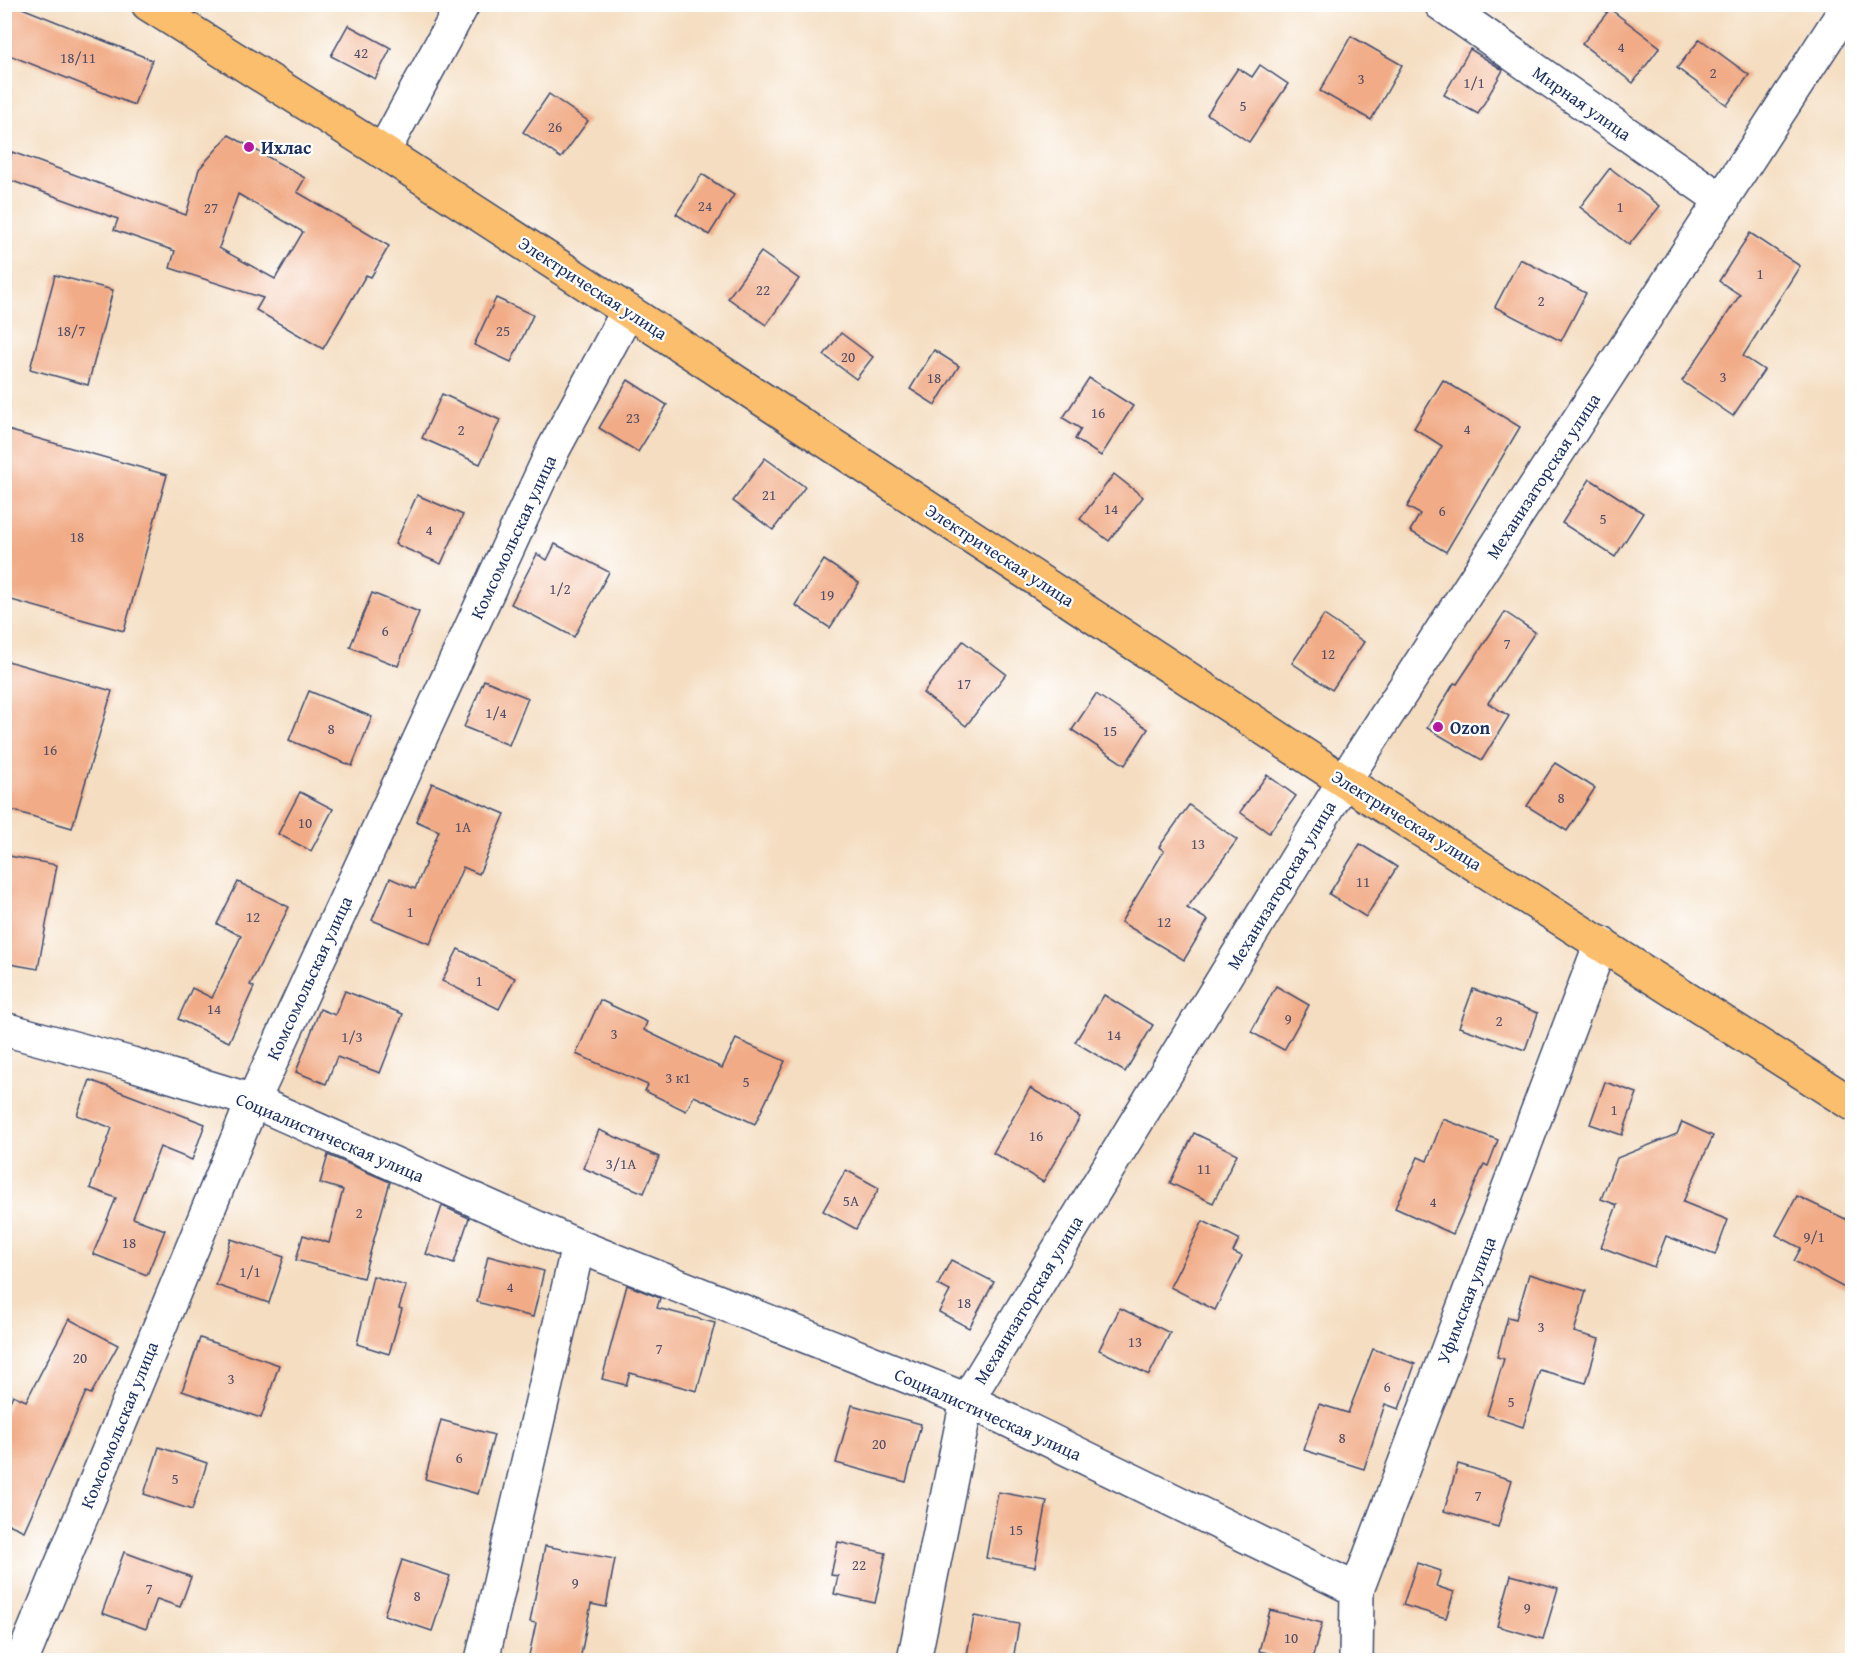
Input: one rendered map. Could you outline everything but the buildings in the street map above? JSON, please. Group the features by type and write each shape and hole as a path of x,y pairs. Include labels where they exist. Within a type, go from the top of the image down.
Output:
{"main road":[{"name":"Электрическая улица","path":"148,4 628,310 1344,781 1852,1104"}],"street":[{"path":"383,152 463,4"},
{"name":"Мирная улица","path":"1442,4 1723,201"},
{"name":"Механизаторская улица","path":"915,1660 967,1400 1344,781 1849,4"},
{"name":"Комсомольская улица","path":"22,1660 253,1101 553,450 628,310"},
{"name":"Уфимская улица","path":"1356,1660 1357,1590 1601,943"},
{"name":"Социалистическая улица","path":"4,1029 132,1064 253,1101 578,1246 967,1400 1357,1590"},
{"path":"482,1660 578,1246"}],"place":[{"name":"Ихлас","path":"249,147"},
{"name":"Ozon","path":"1438,727"}]}
